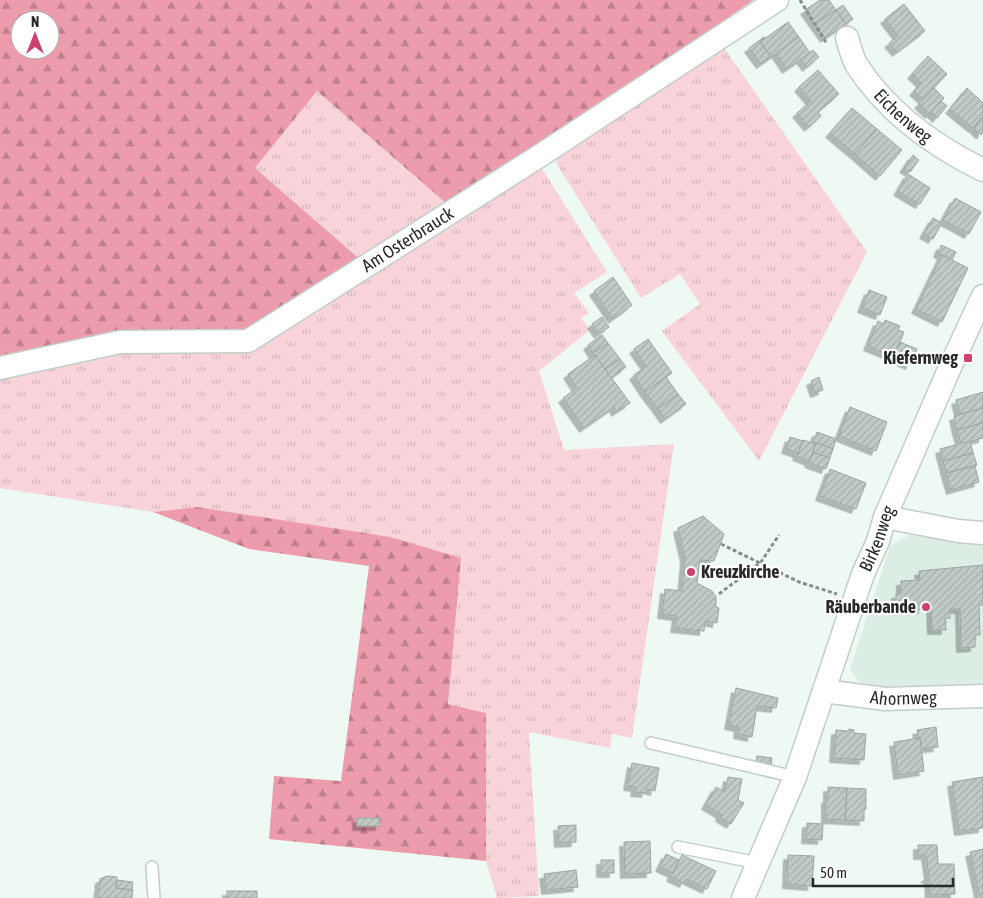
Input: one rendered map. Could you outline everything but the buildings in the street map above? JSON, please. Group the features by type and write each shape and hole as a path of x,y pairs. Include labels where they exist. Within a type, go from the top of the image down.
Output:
{"street":[{"name":"Am Osterbrauck","path":"0,368 120,342 248,341 541,155 776,0"},
{"name":"Eichenweg","path":"847,38 855,62 883,100 929,138 983,170"},
{"name":"Birkenweg","path":"743,898 795,777 885,517 983,296"},
{"path":"885,517 958,531 983,532"},
{"name":"Ahornweg","path":"824,692 885,699 983,696"}],"lane":[{"path":"651,743 795,777"},
{"path":"678,847 758,863"},
{"path":"152,867 154,898"}],"path":[{"path":"800,0 826,44 847,38"},
{"path":"719,594 761,562 779,535"},
{"path":"721,544 799,582 856,600"}],"shaded area":[{"name":"Räuberbande","path":"909,535 983,544 983,688 884,692 859,682 850,669 890,546"}],"green space":[{"path":"0,0 753,0 537,151 447,204 317,91 255,168 362,261 248,341 120,342 0,368"},
{"path":"724,48 867,252 759,461 662,331 700,304 680,274 641,298 556,163 562,147"},
{"path":"317,91 447,204 362,261 255,168"},
{"path":"541,167 607,272 574,293 589,313 581,318 590,330 539,371 564,450 674,444 632,738 612,734 610,748 529,732 539,896 497,898 486,861 486,713 448,704 461,558 197,507 153,512 0,488 0,368 120,342 248,341"},
{"path":"197,507 390,537 461,558 448,704 486,713 486,861 269,839 274,776 341,781 369,566 249,549 153,512"}],"place":[{"name":"Kiefernweg","path":"968,358"},
{"name":"Kreuzkirche","path":"691,572"},
{"name":"Räuberbande","path":"926,607"}]}
